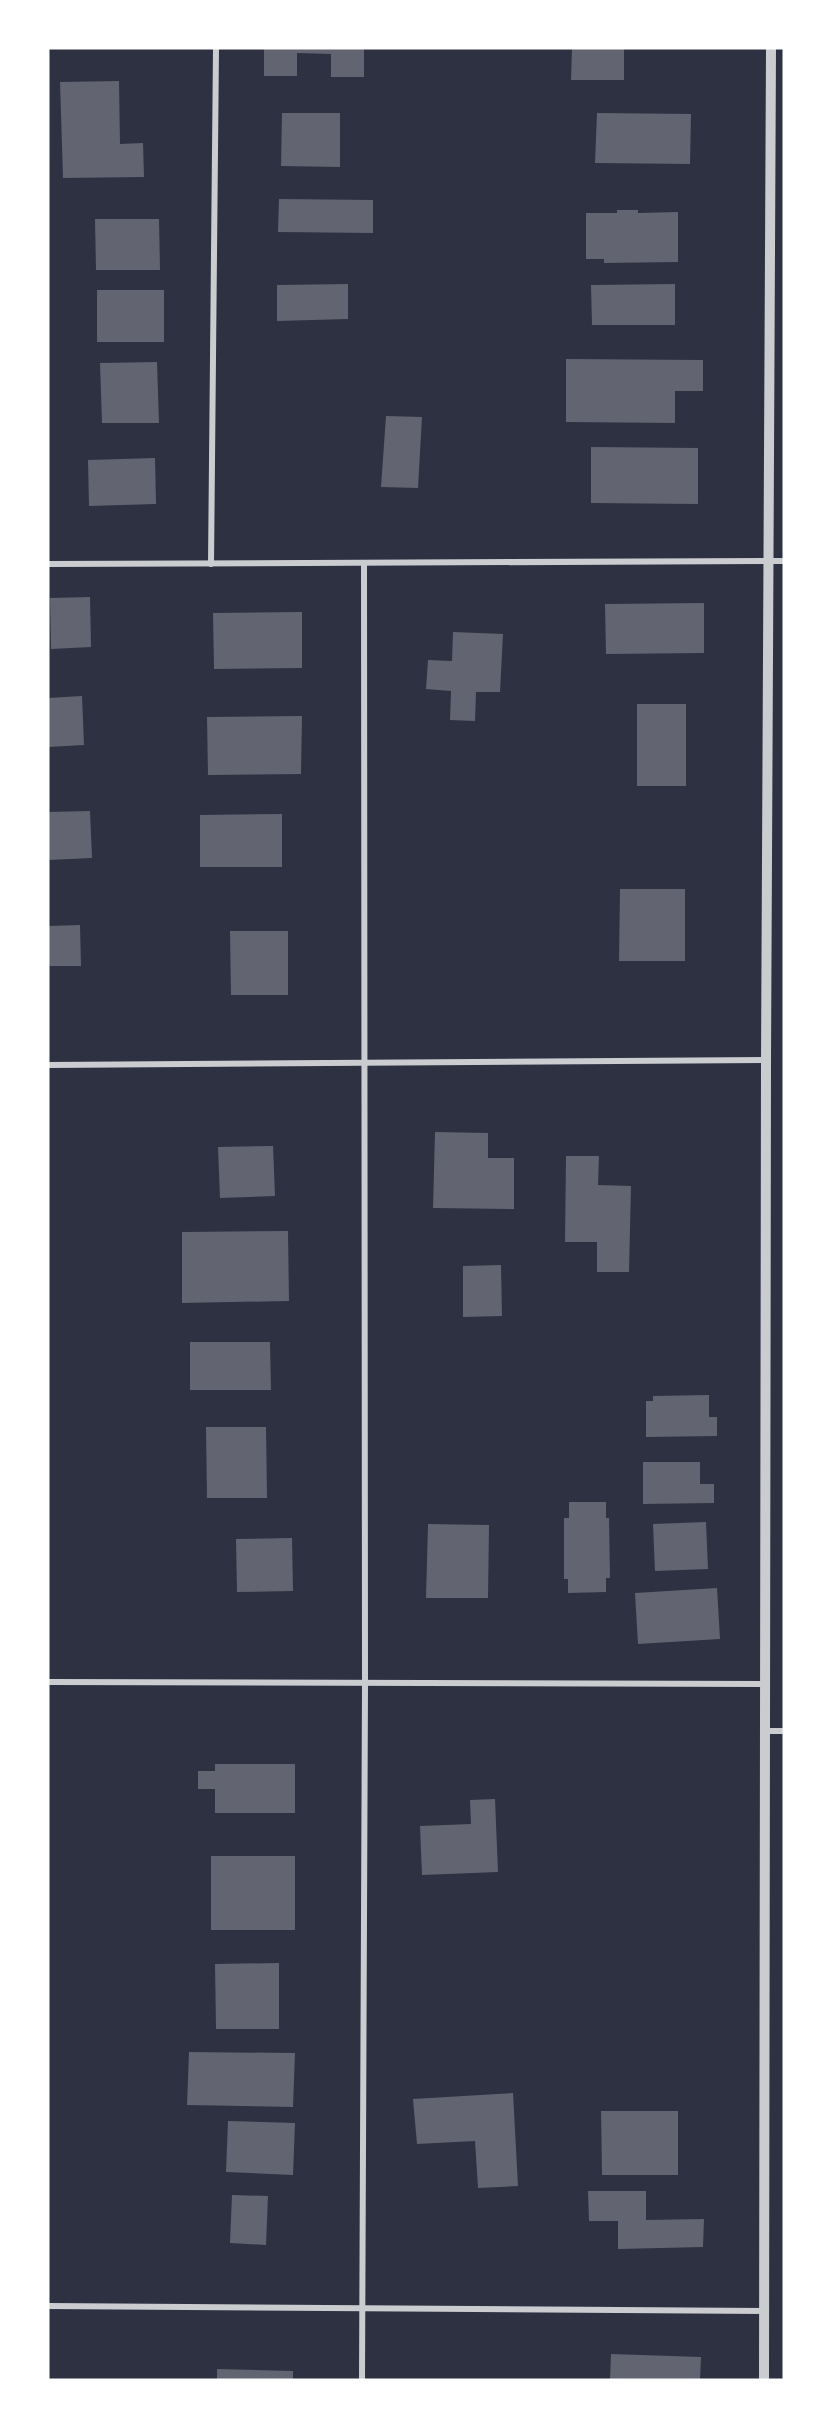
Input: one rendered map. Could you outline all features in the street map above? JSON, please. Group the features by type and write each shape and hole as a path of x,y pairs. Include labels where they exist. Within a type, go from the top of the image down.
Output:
{"street":[{"path":"212,564 216,48"},
{"path":"764,2380 766,1060 771,48"},
{"path":"48,564 784,561"},
{"path":"362,2380 365,1684 364,563"},
{"path":"48,1065 766,1060"},
{"path":"48,1682 766,1684"},
{"path":"766,1731 784,1731"},
{"path":"48,2306 764,2311"}],"building":[{"path":"264,48 364,48 364,77 331,77 331,54 297,53 297,76 264,76"},
{"path":"572,48 624,48 624,80 571,80"},
{"path":"119,81 120,144 143,143 144,177 63,178 60,82"},
{"path":"282,113 340,113 340,167 281,166"},
{"path":"597,113 691,114 690,164 595,163"},
{"path":"279,199 373,200 373,233 278,232"},
{"path":"617,210 638,210 638,213 678,212 678,262 604,263 604,259 586,259 586,213 617,213"},
{"path":"95,219 159,219 160,270 96,270"},
{"path":"348,284 348,319 277,321 277,285"},
{"path":"675,284 675,325 592,325 591,285"},
{"path":"97,290 164,290 164,342 97,342"},
{"path":"566,359 703,360 703,391 675,391 675,423 566,422"},
{"path":"157,362 159,423 102,423 100,363"},
{"path":"386,416 422,417 418,488 381,487"},
{"path":"591,447 698,448 698,504 591,503"},
{"path":"155,458 156,504 89,506 88,460"},
{"path":"90,597 91,647 51,649 50,598"},
{"path":"704,603 704,653 606,654 605,604"},
{"path":"302,612 302,668 214,669 213,613"},
{"path":"453,632 503,634 500,692 476,692 475,721 450,720 451,691 426,689 428,660 452,661"},
{"path":"82,696 84,745 48,747 48,698"},
{"path":"637,704 686,704 686,786 637,786"},
{"path":"302,716 301,774 208,775 207,717"},
{"path":"90,811 92,858 48,860 48,812"},
{"path":"282,814 282,867 200,867 200,815"},
{"path":"620,889 685,889 685,961 619,961"},
{"path":"80,925 81,966 48,966 48,926"},
{"path":"230,931 288,931 288,995 231,995"},
{"path":"435,1132 488,1133 488,1158 514,1158 514,1209 433,1208"},
{"path":"273,1146 275,1196 220,1198 218,1147"},
{"path":"566,1156 599,1156 598,1185 631,1186 629,1272 597,1272 597,1242 565,1242"},
{"path":"288,1231 289,1301 182,1303 182,1232"},
{"path":"501,1265 502,1316 463,1317 463,1266"},
{"path":"190,1342 270,1342 271,1390 190,1390"},
{"path":"709,1395 709,1417 717,1417 717,1436 646,1437 646,1401 653,1401 653,1396"},
{"path":"206,1427 266,1427 267,1498 207,1498"},
{"path":"643,1462 700,1462 700,1484 714,1484 714,1503 643,1504"},
{"path":"569,1502 606,1502 606,1518 609,1518 610,1578 606,1578 606,1592 568,1593 568,1579 564,1579 564,1518 569,1518"},
{"path":"706,1522 708,1569 655,1571 653,1524"},
{"path":"428,1524 489,1525 488,1598 426,1598"},
{"path":"292,1538 293,1591 237,1592 236,1539"},
{"path":"717,1588 720,1639 638,1644 635,1593"},
{"path":"215,1764 295,1764 295,1813 215,1813 215,1789 198,1789 198,1771 215,1771"},
{"path":"495,1799 498,1872 422,1875 420,1826 471,1824 470,1800"},
{"path":"211,1856 295,1856 295,1930 211,1930"},
{"path":"279,1963 279,2029 216,2029 215,1964"},
{"path":"189,2052 295,2053 293,2107 187,2105"},
{"path":"513,2093 518,2186 478,2188 475,2141 417,2144 413,2099"},
{"path":"601,2111 678,2111 678,2175 602,2175"},
{"path":"228,2121 295,2123 293,2175 226,2172"},
{"path":"588,2191 646,2191 646,2220 704,2219 703,2247 618,2249 618,2221 589,2221"},
{"path":"232,2195 268,2196 266,2245 230,2243"},
{"path":"611,2354 701,2357 700,2380 610,2380"},
{"path":"217,2369 293,2371 293,2380 217,2380"}]}
